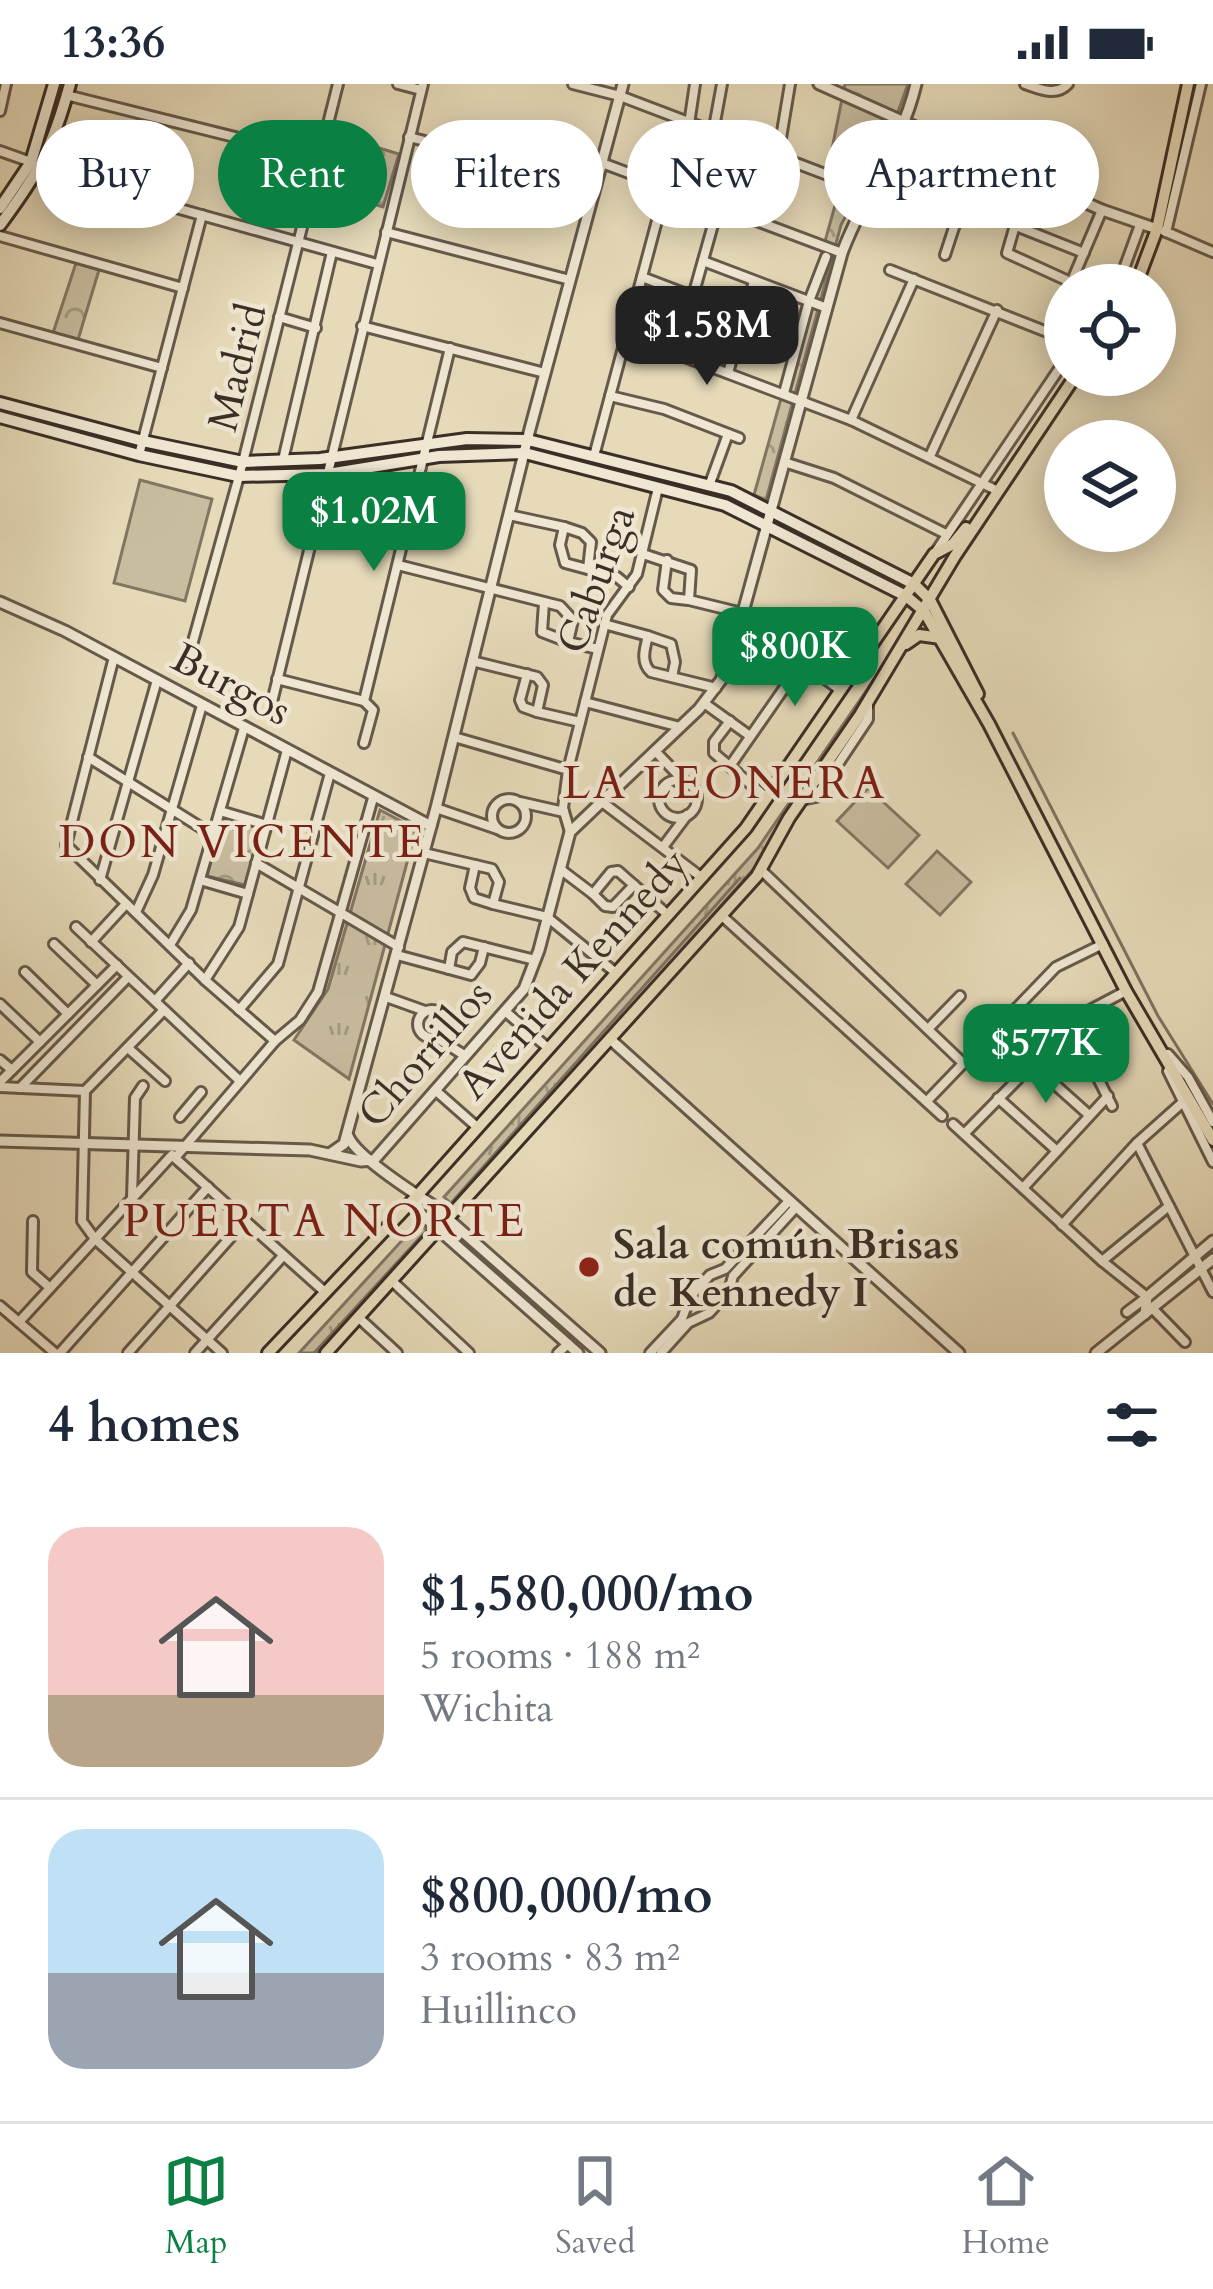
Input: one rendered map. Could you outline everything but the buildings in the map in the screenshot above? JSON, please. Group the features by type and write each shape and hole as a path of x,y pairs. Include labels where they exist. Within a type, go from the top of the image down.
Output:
{"main road":[{"path":"46,120 54,84"},
{"path":"1146,264 1161,230 1181,145 1188,84"},
{"path":"55,120 68,90"},
{"path":"0,208 36,166"},
{"path":"0,225 36,166"},
{"name":"Avenida Kennedy","path":"268,1353 416,1198 703,878 767,798 934,554 959,538 1061,396"},
{"path":"0,404 243,462 328,458 476,439 594,455 709,485 770,510 914,584 967,669 989,724"},
{"path":"0,417 238,476 328,474 526,447 725,505 927,606 1126,991 1213,1140"},
{"name":"Avenida Kennedy","path":"326,1353 761,870 800,800 903,646 991,488"},
{"path":"860,574 867,560"},
{"path":"903,646 919,635 941,638"}],"street":[{"path":"0,111 6,84"},
{"name":"Madrid","path":"329,120 338,84"},
{"path":"272,702 422,87 398,84"},
{"path":"574,84 621,90 680,120"},
{"path":"689,120 695,84"},
{"path":"715,120 722,84"},
{"path":"784,120 790,84"},
{"path":"819,84 906,120 916,84"},
{"path":"1025,84 1051,92 1068,84"},
{"path":"1181,145 1201,84"},
{"path":"68,90 218,130"},
{"path":"603,159 621,90"},
{"path":"0,151 36,166"},
{"path":"1099,208 1213,252"},
{"path":"1080,264 1102,209"},
{"path":"194,213 377,264"},
{"path":"139,455 202,215"},
{"path":"1126,264 1140,225"},
{"name":"Madrid","path":"187,663 302,228"},
{"path":"0,1141 343,1152 350,1141 584,228"},
{"path":"594,455 655,228"},
{"path":"693,296 712,228"},
{"path":"775,228 842,253"},
{"path":"570,832 704,703 733,652 765,525 852,228"},
{"path":"945,255 955,228"},
{"path":"1015,228 1009,256 1044,271"},
{"path":"1021,228 1084,253"},
{"path":"386,232 570,280"},
{"path":"0,236 183,288"},
{"path":"283,461 332,252"},
{"path":"784,393 826,257"},
{"path":"703,262 827,308"},
{"path":"890,270 1044,330"},
{"path":"642,277 744,316"},
{"path":"728,373 754,280"},
{"path":"851,420 914,280"},
{"path":"930,456 997,310"},
{"path":"279,317 316,328"},
{"path":"0,322 162,368"},
{"path":"362,326 545,373"},
{"path":"626,335 851,420 991,488"},
{"path":"364,701 450,348"},
{"path":"610,396 664,409 740,438"},
{"name":"Avenida Kennedy","path":"934,554 946,534 991,488 1044,396"},
{"path":"709,485 728,434"},
{"path":"784,462 834,478 946,534"},
{"name":"Caburga","path":"570,832 564,812 568,770 604,624 617,597 638,574 658,488"},
{"path":"509,514 583,533 591,542 588,568"},
{"path":"564,527 561,558 571,566 620,578 629,587"},
{"path":"643,554 691,570 688,600"},
{"path":"667,560 664,590 671,598 742,613"},
{"path":"398,565 567,610 573,620 568,642"},
{"name":"Burgos","path":"0,602 115,657 431,826"},
{"path":"544,602 542,632 598,649"},
{"path":"604,624 671,644 672,677"},
{"path":"648,636 645,666 716,688"},
{"path":"115,657 67,845 205,980 275,1041"},
{"path":"472,661 541,679 537,712"},
{"path":"730,766 800,669 812,670 842,690"},
{"path":"527,674 520,700 523,707 580,722"},
{"path":"277,679 364,701 373,710 364,743"},
{"path":"100,880 157,680"},
{"path":"585,702 680,727"},
{"path":"704,703 750,736"},
{"path":"136,912 153,875 202,705"},
{"path":"730,721 713,748 767,798"},
{"path":"170,945 188,917 244,728"},
{"path":"454,737 568,770"},
{"path":"205,980 236,937 286,750"},
{"path":"655,751 696,797 663,847"},
{"path":"88,757 213,835"},
{"path":"239,1010 278,964 330,773"},
{"path":"685,782 668,783 660,792 659,803 671,816 688,814"},
{"path":"19,1322 185,1146 275,1041 300,1020 318,992 373,797"},
{"path":"499,830 493,821 495,806 508,799 564,812"},
{"path":"436,808 509,833 523,826 526,816 519,802"},
{"path":"602,802 703,878"},
{"path":"220,811 267,825"},
{"name":"Chorrillos","path":"374,1160 524,989 570,832"},
{"path":"424,853 492,868 498,876 493,904"},
{"path":"256,863 398,951 471,975 484,947"},
{"path":"475,865 474,898 547,917 616,973"},
{"path":"560,869 605,906 613,907 634,886"},
{"path":"761,870 962,1063"},
{"path":"593,894 614,871 668,915"},
{"path":"200,880 248,894"},
{"path":"91,942 126,904"},
{"path":"721,915 942,1116"},
{"path":"76,927 240,1082"},
{"path":"449,969 458,944 464,941 536,960"},
{"path":"55,944 97,986"},
{"path":"927,1101 1056,968 1102,944"},
{"path":"155,1001 189,963"},
{"path":"85,1091 0,1085 116,965"},
{"path":"26,972 68,1014"},
{"path":"20,1088 129,977"},
{"path":"964,1134 1071,1024 1126,991"},
{"path":"928,1030 960,996"},
{"path":"386,997 434,1010 445,1019 446,1028 436,1038"},
{"path":"0,1004 40,1042"},
{"path":"164,1010 85,1091 82,1221 95,1239 222,1353"},
{"path":"425,1011 418,1018 422,1035 464,1055"},
{"path":"506,1012 548,1048"},
{"path":"1022,1188 1089,1115 1110,1101 1071,1024"},
{"path":"1154,1037 1213,1162"},
{"path":"1154,1037 1188,1078 1213,1122"},
{"path":"610,1039 959,1353"},
{"path":"128,1048 165,1082"},
{"path":"0,1060 11,1070"},
{"path":"1032,1064 1089,1115"},
{"path":"131,1199 135,1098 143,1086"},
{"path":"435,1090 477,1127"},
{"path":"180,1117 198,1096 212,1115"},
{"path":"998,1098 1058,1151"},
{"path":"1062,1225 1137,1143 1183,1102"},
{"path":"952,1124 1102,1262 1147,1297 1149,1311 1185,1342"},
{"path":"350,1141 416,1198 421,1214 438,1230 578,1353"},
{"path":"1137,1143 1213,1292"},
{"path":"160,1145 326,1293"},
{"path":"331,1153 374,1160"},
{"path":"0,1306 57,1353 208,1187"},
{"path":"416,1198 425,1199 600,1353"},
{"path":"650,1353 682,1319 690,1297 710,1275 725,1269 792,1204"},
{"path":"661,1353 688,1323 709,1313 729,1291 733,1276 792,1204"},
{"path":"1102,1262 1169,1206"},
{"path":"33,1221 32,1272 50,1287"},
{"path":"128,1353 245,1221"},
{"path":"1127,1312 1213,1241"},
{"path":"195,1353 283,1256"},
{"path":"1096,1353 1213,1259"},
{"path":"496,1280 506,1270"},
{"path":"392,1281 469,1353"},
{"path":"358,1318 397,1353"},
{"path":"557,1335 567,1324"},
{"path":"558,1353 568,1344"}],"green space":[{"path":"845,84 908,84 895,120 838,120"},
{"path":"387,150 399,154 387,194"},
{"path":"829,228 840,228 766,500 754,495"},
{"path":"76,263 99,270 77,343 52,336"},
{"path":"140,480 212,499 185,601 114,583"},
{"path":"895,649 758,864 454,1206 444,1197 758,848"},
{"path":"868,788 919,835 888,868 837,821"},
{"path":"380,810 416,829 349,1079 294,1040 328,989"},
{"path":"223,818 261,828 245,885 207,876"},
{"path":"937,851 971,882 940,915 906,884"},
{"path":"418,1223 428,1231 317,1353 299,1353"}],"waterway":[{"path":"1013,733 1158,1016 1213,1104"},
{"path":"452,1202 740,878"},
{"path":"314,1353 426,1231"}],"place":[{"name":"Sala común Brisas de Kennedy I","path":"589,1267"}],"district":[{"name":"LA LEONERA","path":"725,782"},
{"name":"DON VICENTE","path":"243,841"},
{"name":"PUERTA NORTE","path":"325,1220"}]}
